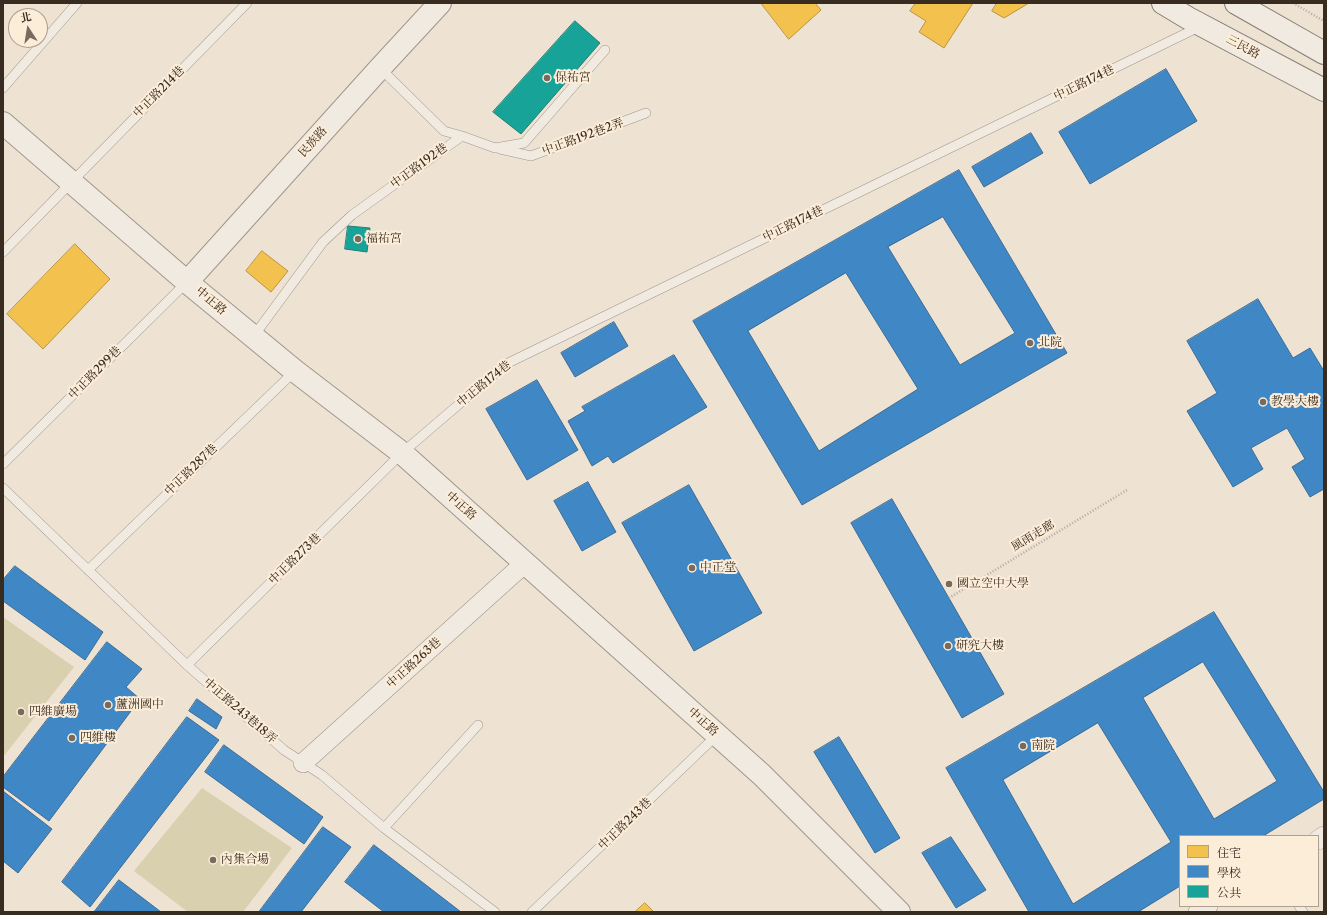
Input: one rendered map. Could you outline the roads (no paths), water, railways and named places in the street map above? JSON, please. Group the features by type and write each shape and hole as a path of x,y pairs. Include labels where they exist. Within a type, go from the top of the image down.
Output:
{"street":[{"name":"民族路","path":"188,282 440,3"},
{"name":"三民路","path":"1163,3 1324,90"},
{"path":"1236,3 1324,52"},
{"name":"中正路","path":"3,123 253,337 402,453 762,775 899,912"},
{"name":"中正路263巷","path":"303,764 525,563"}],"lane":[{"path":"3,88 78,3"},
{"name":"中正路214巷","path":"3,252 247,3"},
{"name":"中正路174巷","path":"402,453 506,364 1202,25"},
{"path":"380,68 444,131 495,148 524,143 605,50"},
{"name":"中正路192巷2弄","path":"495,148 531,156 646,113"},
{"name":"中正路192巷","path":"253,337 323,242 352,215 462,136"},
{"name":"中正路299巷","path":"3,464 188,282"},
{"name":"中正路287巷","path":"88,570 295,371"},
{"name":"中正路273巷","path":"187,665 402,453"},
{"name":"中正路243巷18弄","path":"3,488 187,665 284,750 303,764 322,775 384,828 495,912"},
{"path":"384,828 478,725"},
{"name":"中正路243巷","path":"532,912 717,735"}],"place":[{"name":"保祐宮","path":"547,78"},
{"name":"福祐宮","path":"358,239"},
{"name":"北院","path":"1030,343"},
{"name":"教學大樓","path":"1263,402"},
{"name":"中正堂","path":"692,568"},
{"name":"國立空中大學","path":"949,584"},
{"name":"研究大樓","path":"948,646"},
{"name":"蘆洲國中","path":"108,705"},
{"name":"四維廣場","path":"21,712"},
{"name":"四維樓","path":"72,738"},
{"name":"南院","path":"1023,746"},
{"name":"內集合場","path":"213,860"}]}
